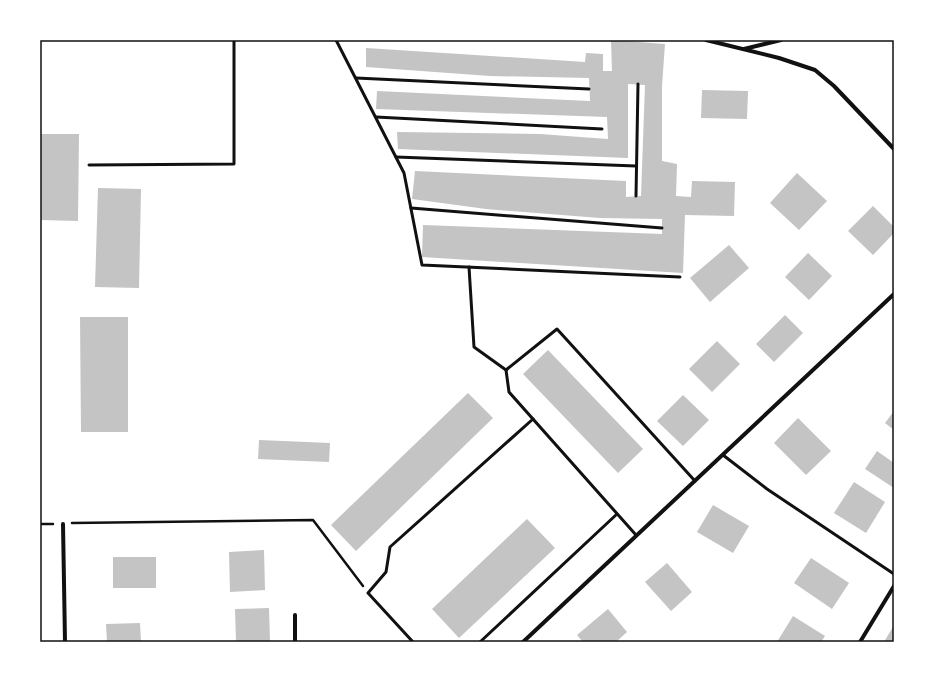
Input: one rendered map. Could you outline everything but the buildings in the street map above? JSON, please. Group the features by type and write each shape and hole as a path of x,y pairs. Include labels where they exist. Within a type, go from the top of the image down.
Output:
{"street":[{"path":"706,40 779,58 815,70 834,86 894,149"},
{"path":"743,49 781,40"},
{"path":"523,642 894,294"},
{"path":"63,524 64,642"},
{"path":"860,642 894,586"},
{"path":"295,615 295,642"}],"lane":[{"path":"89,165 234,164 234,40"},
{"path":"336,40 404,173 422,264 680,278"},
{"path":"356,78 589,89"},
{"path":"636,196 638,84"},
{"path":"376,117 602,129"},
{"path":"396,157 636,166"},
{"path":"411,208 662,228"},
{"path":"469,267 474,347 506,370 509,392 636,535"},
{"path":"506,370 557,328 695,481"},
{"path":"413,642 368,593 386,572 390,547 534,419"},
{"path":"723,455 767,489 894,574"},
{"path":"480,642 617,514"}],"path":[{"path":"40,524 313,520 368,593"}]}
